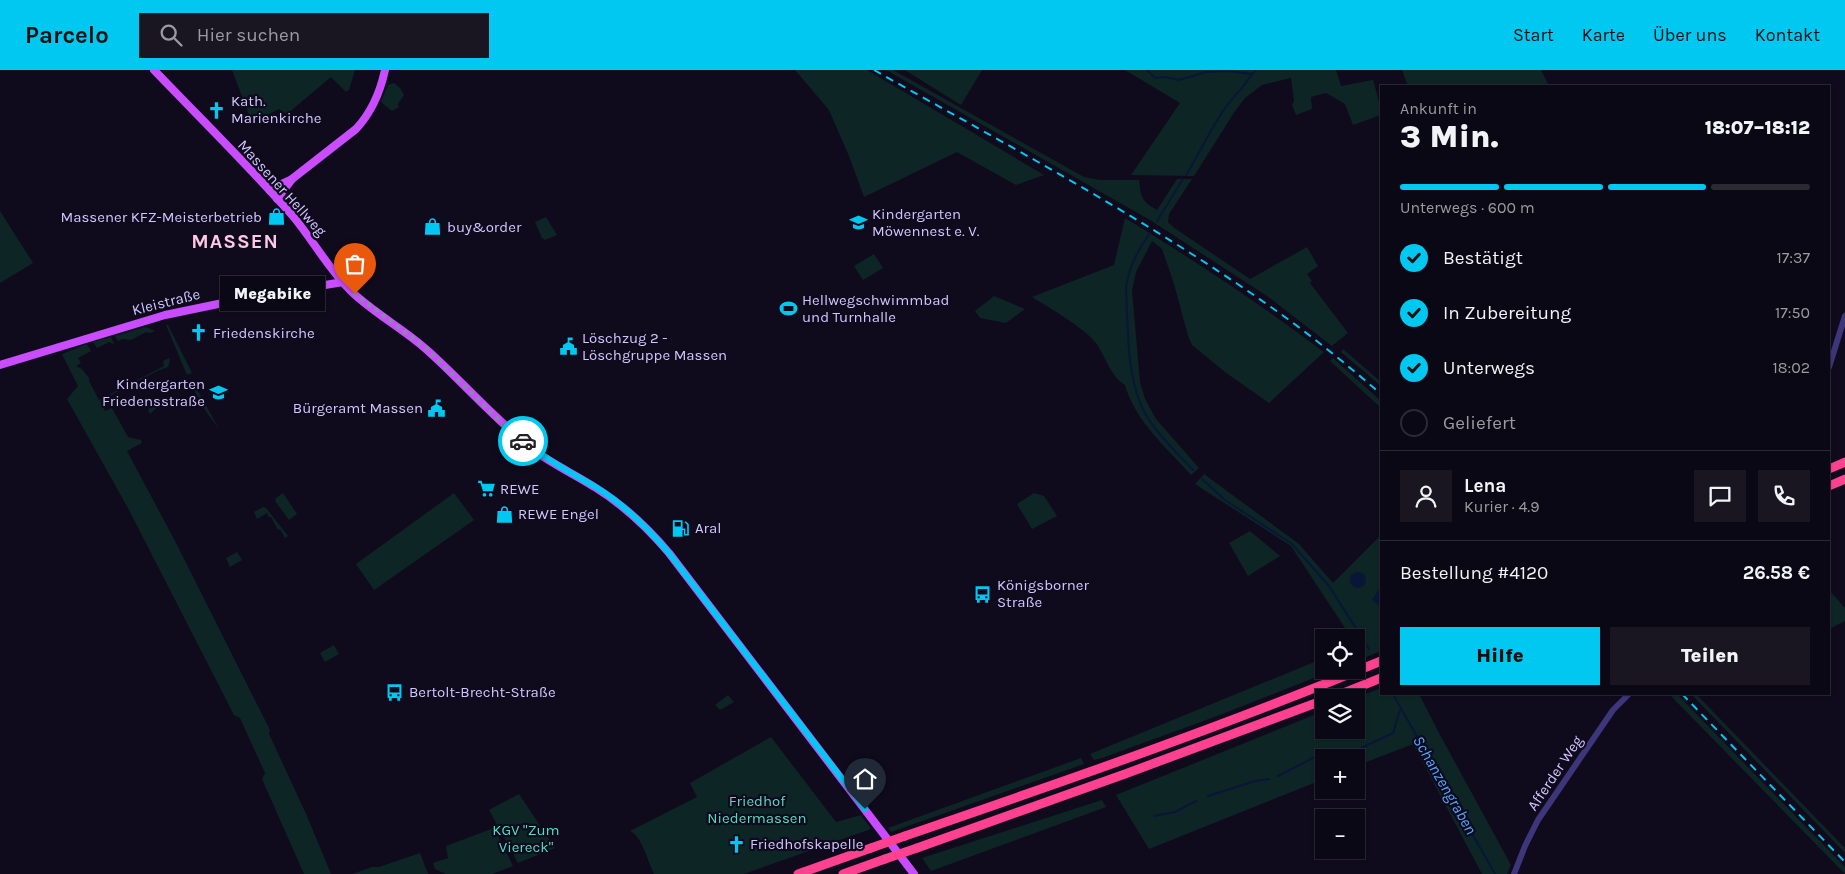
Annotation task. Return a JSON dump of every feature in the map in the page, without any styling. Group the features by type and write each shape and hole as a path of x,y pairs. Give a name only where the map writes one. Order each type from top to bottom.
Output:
{"highway":[{"path":"1830,469 1845,462"},
{"path":"1830,486 1845,478"},
{"path":"798,874 1117,762 1380,661"},
{"path":"1354,689 1380,678"},
{"path":"843,874 1126,774 1315,703"}],"main road":[{"name":"Massener Hellweg","path":"154,70 278,199 305,231 343,282 355,294 426,348 508,429 552,463 595,487 625,508 656,537 914,874"},
{"path":"270,191 292,179 346,139 364,120 376,101 385,70"},
{"path":"278,199 292,179"},
{"name":"Kleistraße","path":"0,366 165,315 247,298 343,282"}],"street":[{"path":"1830,364 1845,316"},
{"name":"Afferder Weg","path":"1514,874 1538,820 1613,710 1628,695"}],"green space":[{"path":"232,70 355,70 349,90 346,92 331,77 287,114 279,109 252,123"},
{"path":"795,70 867,70 1044,175 1016,185 957,152 864,197 829,110"},
{"path":"886,70 893,70 1084,177 1100,180 1139,180 1143,198 1157,210 1177,179 1192,179 1169,214 1168,222 1173,227 1250,279 1307,247 1318,266 1307,274 1312,281 1310,283 1348,333 1332,346 1267,296 1150,220"},
{"path":"905,70 982,70 961,105"},
{"path":"1125,70 1336,70 1341,86 1373,80 1380,104 1380,115 1353,125 1345,104 1326,93 1311,97 1312,109 1296,115 1292,105 1294,101 1291,78 1262,85 1245,98 1194,176 1131,175 1180,103"},
{"path":"1402,70 1541,70 1548,85 1408,85"},
{"path":"394,83 404,95 398,104 399,107 392,111 381,102 388,85"},
{"path":"0,211 33,263 0,283"},
{"path":"546,217 557,235 545,240 542,238 535,222"},
{"path":"1125,218 1226,283 1324,352 1269,403 1225,372 1192,345 1162,249 1152,241 1136,272 1132,290 1140,382 1145,399 1156,419 1199,468 1191,475 1144,422 1136,410 1125,385 1116,377 1096,343 1075,325 1032,297 1114,265"},
{"path":"874,254 883,268 863,280 854,266"},
{"path":"994,296 1025,309 1006,323 980,318 975,311"},
{"path":"166,325 168,325 192,373 187,375"},
{"path":"146,327 155,331 146,332 131,340 122,339 118,341 115,336"},
{"path":"111,337 114,344 109,342 97,348 93,342"},
{"path":"87,344 91,351 78,358 81,363 76,366 82,369 89,378 99,400 164,366 163,361 169,358 170,360 168,367 100,401 105,411 112,408 128,437 141,440 142,443 127,451 175,541 270,730 269,734 307,816 331,874 304,874 262,779 265,773 240,718 234,715 129,510 67,399 78,386 62,354"},
{"path":"1343,349 1380,381 1380,385 1341,352"},
{"path":"1333,358 1380,400 1380,407 1330,361"},
{"path":"192,380 219,429 205,410 189,381"},
{"path":"163,397 166,403 150,414 148,410 152,404"},
{"path":"1204,474 1299,544 1333,583 1380,536 1380,651 1365,657 1365,629 1346,629 1291,546 1195,484"},
{"path":"283,493 297,514 289,520 275,501"},
{"path":"454,493 474,520 374,590 356,564"},
{"path":"1034,493 1044,496 1057,516 1032,529 1017,504"},
{"path":"263,507 266,508 288,536 285,538 267,513 257,519 254,512"},
{"path":"1250,531 1280,556 1248,576 1229,543"},
{"path":"237,552 242,560 230,567 226,558"},
{"path":"1830,591 1845,608 1845,621 1830,628"},
{"path":"334,645 339,654 325,662 320,653"},
{"path":"1315,662 1315,677 1102,758 1094,760 1090,754"},
{"path":"1380,688 1380,695 1420,695 1511,865 1507,874 1482,874 1413,744 1365,763 1365,749 1315,749 1315,783 1149,849 1116,795 1315,715 1315,739 1365,739 1365,694"},
{"path":"728,695 734,702 720,710 715,705"},
{"path":"1670,695 1678,695 1845,867 1845,874"},
{"path":"1692,695 1697,695 1845,848 1845,853"},
{"name":"Friedhof Niedermassen","path":"771,737 836,822 861,815 871,829 744,874 654,874 638,838 630,831 697,797 690,783"},
{"path":"1081,758 1084,764 891,832 888,828"},
{"name":"KGV \"Zum Viereck\"","path":"519,794 555,848 518,863 489,810"},
{"path":"1102,800 1106,807 931,871 922,858"},
{"name":"KGV \"Zum Viereck\"","path":"494,828 513,866 492,874 446,874 435,869 433,863 448,858 446,846"},
{"path":"420,853 428,874 352,874 372,867 379,867"}],"water":[{"path":"1358,572 1364,574 1366,580 1364,586 1358,588 1352,586 1350,580 1352,574"},
{"path":"1380,588 1380,606 1372,600"}],"waterway":[{"path":"1147,70 1155,78 1165,77 1179,80 1206,72 1227,71 1252,74 1256,70"},
{"name":"Schanzengraben","path":"1186,175 1223,111 1252,74"},
{"name":"Schanzengraben","path":"1157,221 1183,179"},
{"name":"Schanzengraben","path":"1150,233 1135,258 1126,287 1131,370 1139,401 1146,415 1162,437 1193,470"},
{"name":"Schanzengraben","path":"1202,479 1225,500 1292,544 1329,586 1369,649"},
{"name":"Schanzengraben","path":"1394,696 1495,874"},
{"path":"1359,749 1393,733 1400,710"},
{"path":"1278,776 1315,757"},
{"path":"1208,796 1255,781 1269,779"},
{"path":"1154,816 1175,812 1196,801"}],"railway":[{"path":"874,70 1074,183 1221,273 1283,315 1380,393"},
{"path":"1683,695 1845,862"}],"way so far":[{"path":"355,294 426,348 508,429 523,441"}],"place":[{"name":"Kath. Marienkirche","path":"217,110"},
{"name":"Massener KFZ-Meisterbetrieb","path":"276,217"},
{"name":"Kindergarten Möwennest e. V.","path":"858,223"},
{"name":"buy&order","path":"433,227"},
{"name":"Megabike","path":"355,294"},
{"name":"Hellwegschwimmbad und Turnhalle","path":"788,309"},
{"name":"Friedenskirche","path":"199,333"},
{"name":"Löschzug 2 - Löschgruppe Massen","path":"568,347"},
{"name":"Kindergarten Friedensstraße","path":"219,393"},
{"name":"Bürgeramt Massen","path":"437,408"},
{"name":"REWE","path":"486,489"},
{"name":"REWE Engel","path":"504,514"},
{"name":"Aral","path":"681,528"},
{"name":"Königsborner Straße","path":"983,594"},
{"name":"Bertolt-Brecht-Straße","path":"395,692"},
{"name":"Friedhofskapelle","path":"736,844"}],"district":[{"name":"MASSEN","path":"235,241"}],"route":[{"path":"523,441 552,463 595,487 617,502 652,533 865,809"}]}
